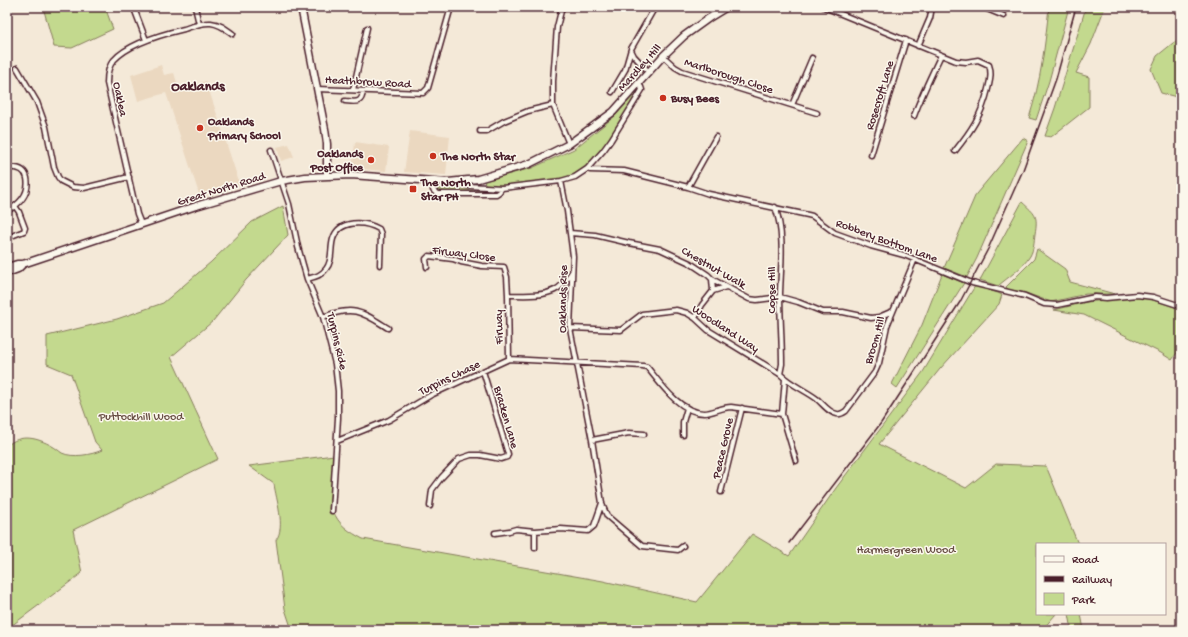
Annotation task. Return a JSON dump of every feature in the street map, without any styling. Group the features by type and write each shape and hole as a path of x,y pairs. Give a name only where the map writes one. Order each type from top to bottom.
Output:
{"main road":[{"path":"301,7 325,129 327,144 327,175"},
{"name":"Mardley Hill","path":"569,144 613,112 663,56 684,36 727,7"},
{"name":"Great North Road","path":"23,264 196,206 282,181 327,175 351,175 432,182 478,179 529,164 569,144"},
{"path":"7,267 23,264"},
{"path":"7,273 18,269 23,264"}],"street":[{"path":"195,7 199,24"},
{"name":"Heathbrow Road","path":"317,89 416,94 425,92 428,88 451,7"},
{"path":"562,7 557,27 553,81 553,105 569,144"},
{"path":"612,92 625,70 631,49 655,7"},
{"path":"824,7 956,61 966,62 978,60 989,65 991,70 991,78 984,105 978,120 955,151"},
{"path":"918,46 930,18 932,7"},
{"path":"982,7 1004,16"},
{"path":"134,11 146,40"},
{"name":"Oaklea","path":"141,224 137,214 107,83 109,67 114,59 120,54 146,40 199,24 214,23 222,26 233,34"},
{"path":"353,90 367,28"},
{"name":"Rosecroft Lane","path":"870,155 906,40"},
{"path":"631,49 634,56 649,72"},
{"path":"914,116 925,88 941,55"},
{"name":"Marlborough Close","path":"663,56 682,71 817,113"},
{"path":"792,106 812,58"},
{"path":"17,68 37,102 46,127 54,167 61,182 73,187 84,188 129,177"},
{"path":"461,181 468,186 502,188 561,181 575,176 587,169 611,140 639,95 642,88 639,84"},
{"path":"345,101 355,102 360,100 362,98 363,91"},
{"path":"480,131 487,131 504,121 528,111 553,105"},
{"path":"688,187 716,137"},
{"name":"Turpins Ride","path":"271,150 289,204 298,247 307,279 323,317 335,364 338,391 337,440 332,511"},
{"path":"7,168 22,169 26,174 28,187 24,196 15,206 7,210"},
{"name":"Robbery Bottom Lane","path":"587,169 624,171 688,187 713,196 775,207 812,216 835,233 871,246 904,255 972,283 1025,296 1044,304 1057,305 1094,297 1106,298 1137,295 1181,306"},
{"path":"478,179 481,187"},
{"name":"Oaklands Rise","path":"495,533 516,529 535,531 561,529 588,531 594,526 602,503 592,440 570,328 573,256 561,181"},
{"path":"432,182 433,190 437,194 496,194 502,188"},
{"path":"14,235 24,231 25,228 15,206"},
{"name":"Copse Hill","path":"775,207 780,221 782,246 780,297 782,364 780,374"},
{"path":"307,279 321,274 326,269 331,258 333,238 338,231 345,226 353,224 365,224 379,229 382,234 380,265"},
{"name":"Chestnut Walk","path":"570,233 596,235 660,249 690,263 712,279 749,299 757,300 780,297 798,302 823,312 843,312 876,318 893,312"},
{"name":"Firway Close","path":"427,267 426,259 429,256 453,259 482,266 504,267 507,277 508,295"},
{"name":"Broom Hill","path":"837,414 846,411 875,372 879,363 884,338 893,312 915,260"},
{"name":"Firway","path":"509,359 508,295 537,294 555,290 564,283 572,272"},
{"path":"712,279 713,291"},
{"path":"695,318 702,304 713,291 726,287"},
{"name":"Woodland Way","path":"570,328 621,330 642,314 676,310 687,313 708,330 780,374 785,379 816,398 828,409 837,414"},
{"path":"323,317 339,312 357,311 388,328"},
{"name":"Turpins Chase","path":"337,440 389,420 430,395 509,359 647,367 667,391 687,408"},
{"name":"Bracken Lane","path":"430,506 432,490 459,459 470,455 480,455 501,459 506,457 508,454 483,371"},
{"path":"785,379 782,414 796,461"},
{"path":"683,435 683,422 687,408 703,413 725,407 782,414"},
{"name":"Peace Grove","path":"722,492 742,408"},
{"path":"592,440 629,433 644,434"},
{"path":"602,503 607,516 642,546 678,550 683,546"},
{"path":"535,531 535,548"}],"shaded area":[{"name":"Oaklands Primary School","path":"161,65 164,75 174,73 179,89 206,81 240,185 200,197 166,93 138,101 131,75"},
{"path":"410,131 450,136 446,175 404,172"},
{"path":"355,142 389,147 386,171 349,168 353,162"},
{"path":"289,144 294,157 281,161 277,147"}],"green space":[{"path":"43,7 105,7 113,29 72,48 54,47"},
{"path":"1049,7 1069,7 1049,81 1036,120 1029,118 1040,77"},
{"path":"1086,7 1105,7 1091,44 1076,73 1089,77 1089,107 1051,137 1045,136 1055,108"},
{"path":"1181,39 1181,98 1161,93 1151,69 1157,56 1173,43"},
{"path":"637,92 610,139 601,151 582,170 572,175 552,180 498,187 486,186 484,181 532,168 574,149 615,116"},
{"path":"1023,138 1028,141 977,258 967,277 944,268 976,194"},
{"path":"456,188 474,191 492,191 438,192 436,190"},
{"path":"1022,202 1033,213 1036,219 1034,245 1030,256 1019,268 998,286 980,280"},
{"name":"Puttockhill Wood","path":"283,206 288,235 246,280 213,321 171,357 218,459 73,530 82,573 7,629 7,446 18,439 29,438 47,443 66,455 76,456 102,450 95,442 71,374 47,364 47,336 117,319 163,303 211,262 252,222"},
{"path":"1037,249 1065,269 1070,282 1115,294 1086,294 1051,302 1023,292 1009,290 1006,287 1034,259"},
{"path":"942,274 964,283 897,388 892,384 922,325"},
{"name":"Harmergreen Wood","path":"975,286 1002,295 999,304 940,369 879,444 966,488 996,464 1046,466 1078,543 1036,543 1036,615 1055,615 1042,630 292,630 285,609 276,540 279,534 280,521 274,484 249,466 334,455 329,509 333,510 338,520 345,528 363,539 603,581 697,602 752,534 789,556 836,488 923,372"},
{"path":"1138,297 1150,299 1181,309 1181,347 1172,360 1161,353 1084,315 1054,310 1086,302"},
{"path":"1069,615 1081,615 1084,630 1072,630"}],"railway":[{"path":"789,543 881,423 960,302 988,249 1023,170 1056,79 1076,7"}],"place":[{"name":"Busy Bees","path":"663,98"},
{"name":"Oaklands Primary School","path":"200,128"},
{"name":"The North Star","path":"433,156"},
{"name":"Oaklands Post Office","path":"371,160"},
{"name":"The North Star PH","path":"413,189"}],"district":[{"name":"Oaklands","path":"198,85"}]}
